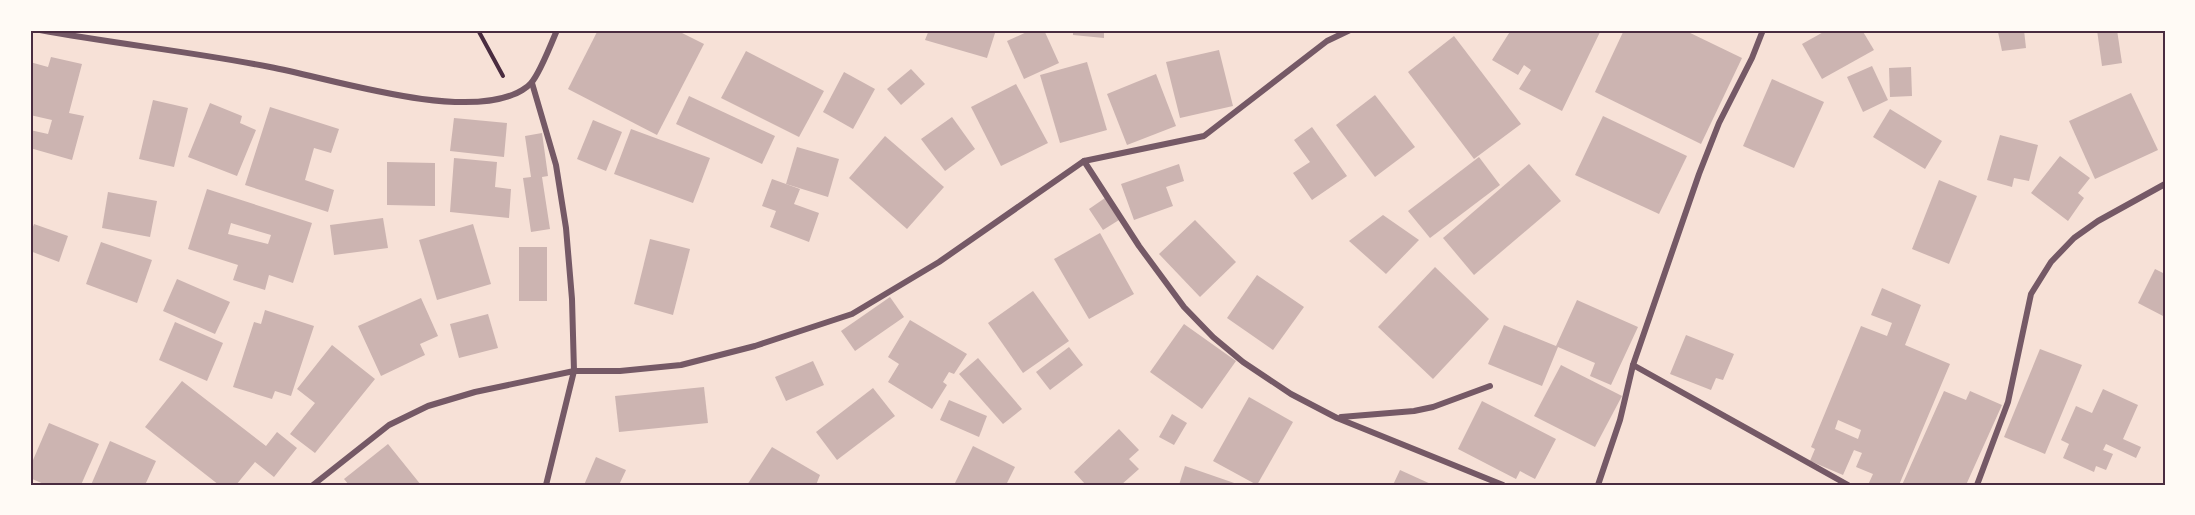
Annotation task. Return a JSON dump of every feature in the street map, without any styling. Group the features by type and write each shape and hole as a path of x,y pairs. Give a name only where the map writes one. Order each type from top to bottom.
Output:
{"street":[{"path":"40,30 270,67 360,88 434,100 464,102 496,100 515,94 532,83 557,30"},
{"path":"313,485 389,425 428,406 475,392 574,371 620,371 681,365 755,346 852,314 939,262 1084,161 1204,136 1327,41 1350,30"},
{"path":"1598,485 1620,420 1633,365 1699,174 1719,123 1752,58 1763,30"},
{"path":"532,83 555,165 566,228 572,299 574,371 546,485"},
{"path":"1084,161 1139,246 1185,307 1213,338 1244,362 1291,394 1337,418 1503,485"},
{"path":"1977,485 2008,402 2031,294 2051,262 2074,238 2098,221 2165,184"},
{"path":"1633,365 1848,485"},
{"path":"1337,418 1414,411 1490,386"}],"path":[{"path":"478,30 515,94"}],"building":[{"path":"598,30 676,30 704,44 657,135 568,89"},
{"path":"929,30 996,30 987,58 925,40"},
{"path":"1031,30 1044,30 1059,63 1024,79 1007,41"},
{"path":"1073,30 1104,30 1104,38 1073,35"},
{"path":"1511,30 1601,30 1562,111 1519,89 1531,70 1524,65 1518,75 1492,60"},
{"path":"1624,30 1684,30 1742,58 1701,144 1595,92"},
{"path":"1827,30 1862,30 1874,50 1822,79 1802,44"},
{"path":"2024,30 2026,48 2002,51 1998,32"},
{"path":"2097,30 2117,30 2122,63 2102,66"},
{"path":"1454,36 1521,124 1474,159 1408,72"},
{"path":"1219,50 1233,106 1180,118 1166,62"},
{"path":"746,51 824,91 799,137 721,98"},
{"path":"51,57 82,64 69,113 84,116 72,160 30,148 30,130 48,134 52,120 30,115 30,62 48,67"},
{"path":"1087,62 1107,130 1060,143 1040,75"},
{"path":"1872,66 1888,100 1863,112 1847,77"},
{"path":"1911,67 1912,96 1890,97 1889,68"},
{"path":"911,69 925,84 901,105 887,89"},
{"path":"844,72 875,89 853,129 823,112"},
{"path":"1156,74 1176,126 1127,145 1107,94"},
{"path":"1772,79 1824,102 1794,168 1743,146"},
{"path":"1016,84 1048,143 1001,166 971,107"},
{"path":"2131,93 2158,150 2095,179 2069,121"},
{"path":"1375,95 1415,147 1375,177 1336,125"},
{"path":"689,96 775,136 762,164 676,124"},
{"path":"153,100 188,108 174,167 139,159"},
{"path":"210,103 242,116 240,123 256,130 237,176 188,157"},
{"path":"270,107 339,129 331,153 314,148 305,180 334,190 328,212 245,185"},
{"path":"1890,109 1942,141 1925,169 1873,137"},
{"path":"1603,116 1687,156 1659,214 1575,175"},
{"path":"952,117 975,149 945,171 921,139"},
{"path":"454,118 507,123 504,157 450,151"},
{"path":"593,120 622,132 606,171 577,159"},
{"path":"1312,127 1347,176 1312,200 1293,173 1310,162 1294,140"},
{"path":"631,129 710,158 693,203 614,174"},
{"path":"542,133 548,176 542,177 550,229 531,232 523,178 531,177 525,136"},
{"path":"2000,135 2038,145 2029,181 2014,178 2012,187 1987,180"},
{"path":"885,136 944,187 907,229 849,178"},
{"path":"797,147 839,159 828,197 786,184"},
{"path":"2060,156 2090,178 2078,193 2084,198 2068,221 2031,193"},
{"path":"1479,157 1500,185 1430,238 1408,211"},
{"path":"454,158 497,162 495,187 511,189 509,218 450,212"},
{"path":"387,162 435,163 435,206 387,205"},
{"path":"1179,164 1184,181 1166,187 1173,206 1134,220 1121,184"},
{"path":"1529,164 1561,201 1474,275 1443,238"},
{"path":"772,179 800,189 794,204 819,213 809,242 770,227 776,211 762,206"},
{"path":"1939,180 1977,196 1949,264 1912,249"},
{"path":"207,189 312,223 293,283 269,275 265,290 233,280 238,265 188,249","holes":["231,223 271,235 268,244 228,234"]},
{"path":"108,192 157,201 150,237 102,228"},
{"path":"1105,198 1119,220 1103,230 1089,209"},
{"path":"1383,215 1419,240 1386,274 1349,241"},
{"path":"383,218 388,248 334,255 330,225"},
{"path":"1195,220 1236,262 1200,297 1159,254"},
{"path":"34,224 68,236 59,262 30,251 30,235"},
{"path":"473,224 491,284 437,300 419,240"},
{"path":"1100,233 1134,294 1089,319 1054,259"},
{"path":"650,239 690,249 673,315 634,304"},
{"path":"101,242 152,260 137,303 86,284"},
{"path":"519,247 547,247 547,301 519,301"},
{"path":"1435,267 1489,319 1433,379 1378,327"},
{"path":"2155,269 2165,274 2165,317 2138,303"},
{"path":"1257,275 1304,307 1273,350 1227,318"},
{"path":"177,279 230,302 215,334 163,311"},
{"path":"1882,288 1921,305 1905,345 1950,364 1899,485 1868,485 1873,474 1856,467 1862,453 1854,450 1843,475 1810,461 1815,449 1811,447 1861,326 1887,336 1892,323 1871,315","holes":["1838,420 1861,430 1858,439 1835,429"]},
{"path":"1033,291 1069,341 1023,373 988,323"},
{"path":"890,297 904,317 855,351 841,331"},
{"path":"421,298 438,336 420,344 425,355 381,376 358,326"},
{"path":"1577,300 1638,327 1611,385 1590,376 1595,363 1558,347 1542,386 1488,364 1504,325 1556,346"},
{"path":"265,310 314,326 291,396 275,391 272,399 233,387 254,322 261,324"},
{"path":"488,314 498,348 459,358 450,324"},
{"path":"910,320 967,354 954,374 949,372 943,382 947,385 932,409 888,382 899,364 888,357"},
{"path":"175,322 223,343 207,381 159,360"},
{"path":"1184,324 1236,361 1202,409 1150,372"},
{"path":"1686,335 1734,354 1723,380 1716,378 1711,390 1670,374"},
{"path":"332,345 375,379 315,453 290,434 315,403 297,389"},
{"path":"1069,347 1083,365 1050,390 1036,372"},
{"path":"2040,349 2082,365 2045,454 2004,437"},
{"path":"978,358 1022,409 1003,424 959,374"},
{"path":"813,361 824,385 786,401 775,377"},
{"path":"1561,365 1622,396 1595,447 1534,416"},
{"path":"182,381 266,446 277,432 297,448 274,477 255,462 236,485 219,485 145,427"},
{"path":"704,387 708,423 619,432 615,396"},
{"path":"873,388 895,416 837,460 816,432"},
{"path":"2103,389 2138,405 2123,439 2141,447 2136,458 2106,444 2103,450 2113,454 2106,470 2096,466 2094,472 2063,458 2069,444 2061,440 2076,406 2092,413"},
{"path":"1944,391 1966,400 1970,391 2002,405 1966,485 1902,485"},
{"path":"1249,397 1293,422 1257,485 1213,461"},
{"path":"949,400 987,416 979,437 940,420"},
{"path":"1482,401 1556,439 1535,479 1520,471 1516,479 1458,449"},
{"path":"1172,414 1187,423 1174,445 1159,437"},
{"path":"49,423 99,444 81,485 46,485 30,478 30,467"},
{"path":"1119,429 1139,450 1129,459 1139,469 1121,485 1086,485 1074,472"},
{"path":"110,441 156,461 145,485 91,485"},
{"path":"388,444 421,485 349,485 344,479"},
{"path":"973,446 1015,467 1006,485 954,485"},
{"path":"772,447 820,475 816,485 747,485"},
{"path":"596,457 626,470 619,485 584,485"},
{"path":"1185,466 1240,485 1179,485"},
{"path":"1400,470 1433,485 1393,485"}]}
